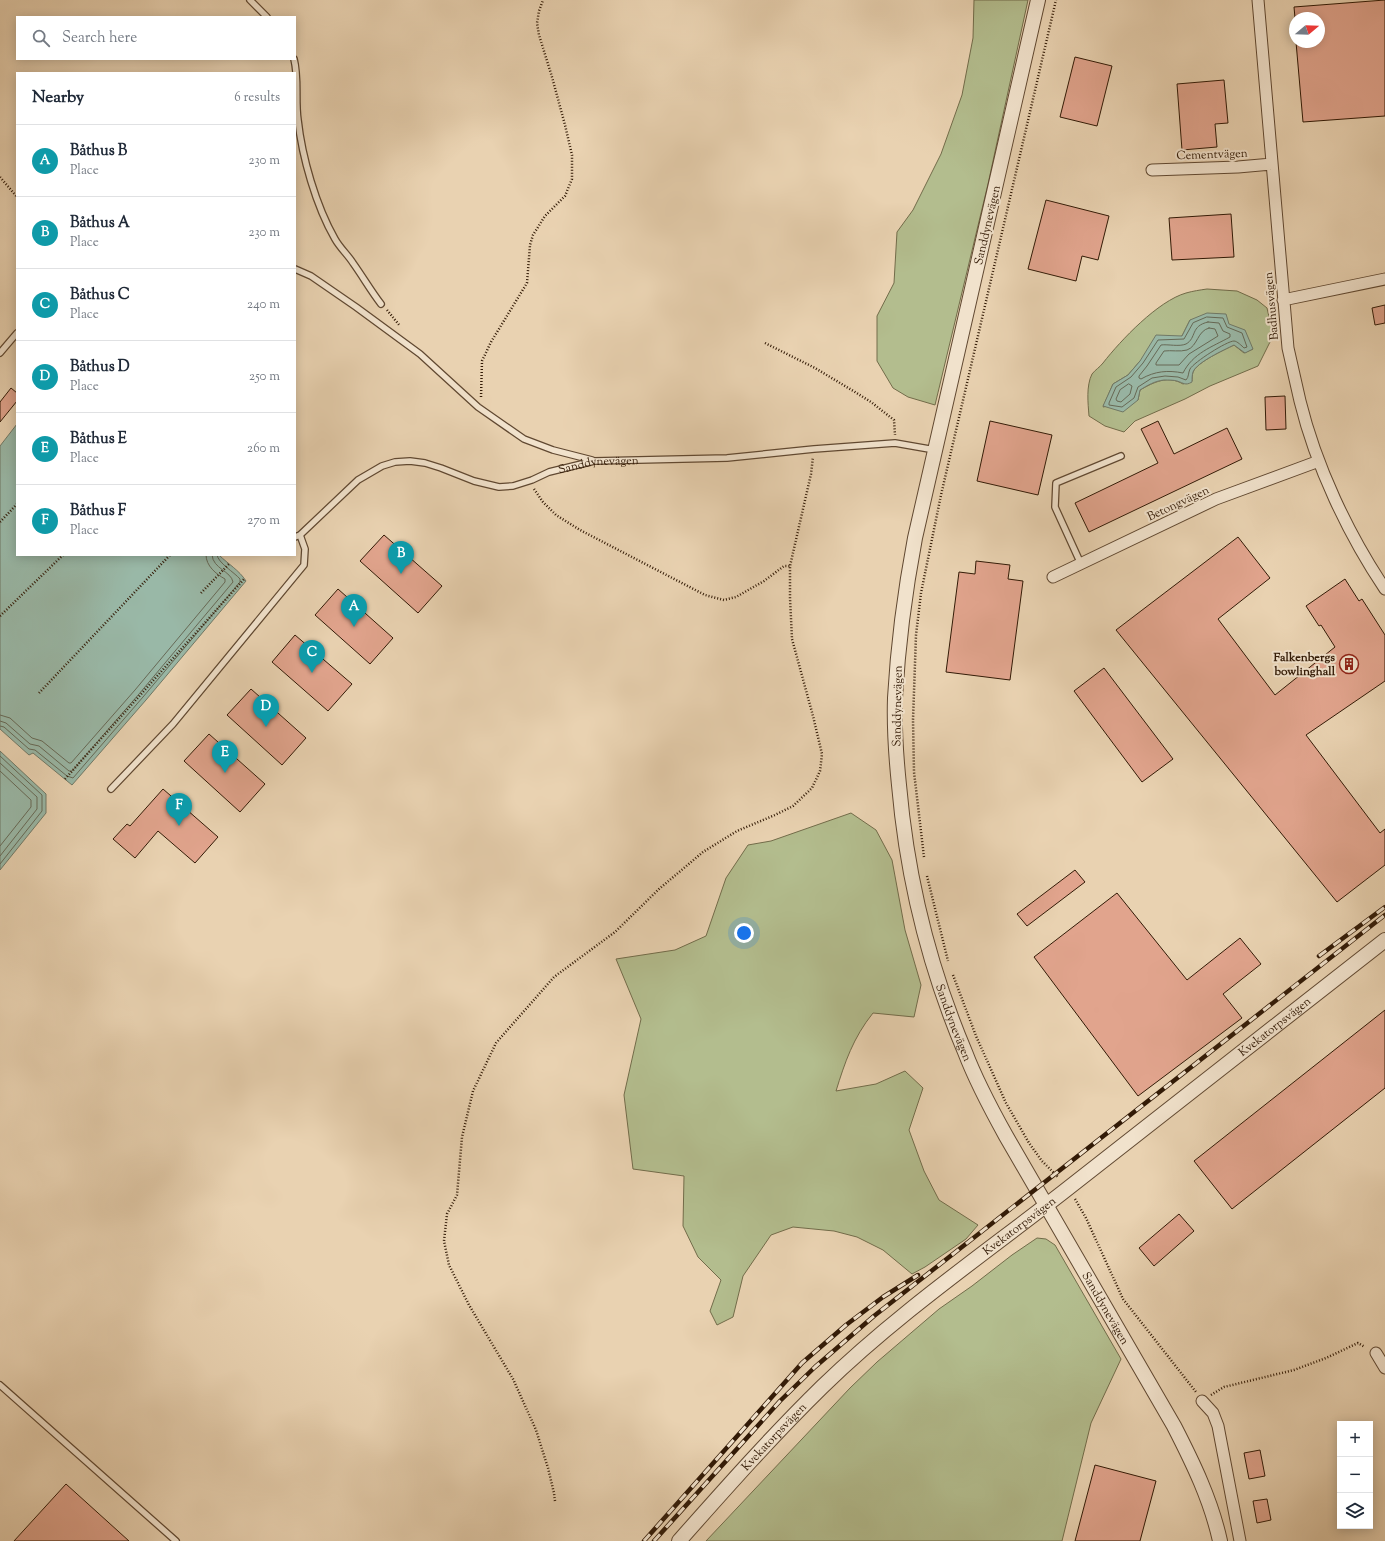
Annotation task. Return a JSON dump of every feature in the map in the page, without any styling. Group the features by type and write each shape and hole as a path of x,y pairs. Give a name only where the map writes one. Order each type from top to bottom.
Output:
{"street":[{"name":"Sanddynevägen","path":"1038,0 915,538 906,585 898,651 895,700 896,759 902,822 920,918 942,993 982,1092 1046,1206 1174,1426 1198,1475 1211,1507 1220,1541"},
{"name":"Badhusvägen","path":"1258,0 1288,348 1300,402 1319,461 1340,510 1384,584"},
{"name":"Cementvägen","path":"1152,170 1238,167 1272,164"},
{"path":"1283,300 1385,279"},
{"name":"Betongvägen","path":"1053,577 1216,499 1319,461"},
{"name":"Kvekatorpsvägen","path":"679,1541 749,1462 822,1387 851,1360 956,1273 1046,1206 1385,940"},
{"path":"1376,1353 1385,1368"},
{"path":"1202,1401 1213,1413 1218,1426 1240,1541"}],"lane":[{"path":"250,0 266,16"},
{"path":"294,60 296,69 298,119 302,145 321,211 335,240 354,263 369,288 381,304"},
{"path":"296,269 311,276 323,284 420,354 478,406 524,439 553,450 594,461"},
{"path":"0,353 16,334"},
{"name":"Sanddynevägen","path":"298,536 358,480 382,466 395,462 410,461 425,464 441,468 474,481 499,487 513,486 532,480 549,472 594,461 727,458 814,448 895,443 935,450"},
{"path":"1081,564 1055,507 1056,483 1121,456"},
{"path":"111,789 173,724 304,565 305,550 298,536"},
{"path":"0,1385 176,1541"}],"path":[{"path":"478,406 481,402 482,361 527,283 530,245 533,235 545,216 565,196 572,179 572,155 552,77 539,35 539,11 543,0"},
{"path":"925,864 914,772 913,720 916,635 921,593 941,495 1056,0"},
{"path":"0,177 16,196"},
{"path":"381,304 400,326 394,335"},
{"path":"765,343 815,368 871,402 894,420 895,443"},
{"path":"555,1501 548,1468 536,1430 513,1379 469,1305 459,1285 449,1264 444,1241 447,1214 457,1195 462,1137 473,1091 496,1043 554,977 614,932 659,889 703,852 738,831 793,806 812,788 820,771 822,754 792,638 790,566 811,474 814,448"},
{"path":"532,480 534,490 556,515 586,534 705,595 724,600 736,598 764,581 784,566 790,566"},
{"path":"0,522 16,505"},
{"path":"0,616 62,556"},
{"path":"39,692 169,556"},
{"path":"201,594 229,564"},
{"path":"65,779 244,578"},
{"path":"926,871 950,968"},
{"path":"953,974 976,1036 1006,1102 1029,1143 1042,1161 1055,1174 1079,1204 1123,1299 1202,1401 1224,1387 1294,1370 1326,1358 1358,1343 1376,1353"}],"green space":[{"path":"974,0 1028,0 988,184 935,405 908,397 893,388 877,361 877,316 894,283 897,232 913,210 941,154 962,95 973,38"},
{"path":"1207,289 1237,291 1257,300 1267,308 1272,330 1270,342 1258,366 1210,386 1185,399 1135,421 1124,432 1105,426 1089,416 1088,389 1092,374 1120,343 1141,322 1175,297 1194,291","holes":["1190,320 1253,349 1244,353 1234,345 1200,364 1193,372 1192,381 1183,384 1172,380 1161,381 1140,390 1138,400 1103,407 1113,384 1128,375 1140,361 1182,336"]},
{"path":"851,813 876,830 892,860 905,930 921,985 914,1017 873,1013 850,1050 836,1091 876,1084 905,1071 923,1088 909,1130 924,1171 939,1200 978,1225 966,1239 912,1274 883,1250 857,1237 834,1231 793,1227 771,1235 743,1276 733,1317 717,1325 710,1311 721,1280 698,1257 683,1226 684,1176 633,1169 624,1095 641,1019 616,959 675,950 706,936 726,878 748,845 771,841"},
{"path":"1037,1238 1046,1239 1055,1245 1121,1359 1091,1423 1062,1541 706,1541 850,1388 877,1362 939,1309"}],"water":[{"path":"1207,313 1226,314 1229,324 1245,330 1253,349 1245,353 1234,345 1205,360 1196,368 1193,373 1192,382 1190,383 1186,384 1164,380 1158,381 1140,390 1138,400 1123,412 1103,406 1113,384 1128,375 1140,361 1156,335 1182,336 1190,320"},
{"path":"16,425 16,556 220,556 237,570 246,581 72,785 33,753 29,755 0,729 0,446"},
{"path":"0,751 46,794 46,813 0,870"}],"building":[{"path":"1385,0 1385,116 1303,122 1297,48 1325,48 1325,12 1294,12 1294,7"},
{"path":"1075,57 1112,66 1097,126 1060,117"},
{"path":"1224,80 1228,123 1215,124 1217,147 1182,150 1177,84"},
{"path":"1046,200 1109,216 1098,260 1082,256 1076,281 1028,269"},
{"path":"1231,214 1234,257 1172,260 1169,218"},
{"path":"1385,305 1385,323 1375,325 1372,308"},
{"path":"11,388 16,392 16,402 0,422 0,402"},
{"path":"1285,396 1286,429 1266,430 1265,397"},
{"path":"990,421 1052,435 1038,495 977,481"},
{"path":"1158,421 1174,454 1227,428 1242,459 1089,532 1075,503 1158,463 1141,429"},
{"path":"384,535 442,586 418,613 360,561"},
{"path":"1238,537 1270,578 1218,619 1275,695 1335,647 1321,625 1319,626 1306,606 1345,579 1359,601 1362,599 1385,635 1385,681 1306,735 1380,833 1385,829 1385,865 1337,902 1116,630"},
{"path":"976,561 1010,565 1008,579 1023,581 1010,680 946,672 959,572 975,574"},
{"path":"338,589 393,638 370,664 315,615"},
{"path":"295,635 352,684 328,711 272,662"},
{"path":"1104,668 1173,759 1142,782 1074,691"},
{"path":"251,689 306,738 282,765 227,715"},
{"path":"209,734 265,784 240,812 184,761"},
{"path":"163,789 218,837 195,863 158,831 135,858 113,839 127,824 130,826"},
{"path":"1075,870 1085,882 1027,926 1017,914"},
{"path":"1117,893 1187,980 1240,938 1261,964 1223,994 1242,1018 1138,1096 1034,957"},
{"path":"1385,1010 1385,1088 1232,1209 1194,1161"},
{"path":"1179,1214 1194,1231 1154,1266 1139,1248"},
{"path":"1260,1450 1265,1476 1249,1479 1244,1453"},
{"path":"1095,1465 1156,1481 1140,1541 1075,1541"},
{"path":"66,1484 129,1541 14,1541"},
{"path":"1267,1499 1271,1520 1257,1523 1253,1501"}],"railway":[{"path":"1319,956 1385,907"},
{"path":"654,1541 780,1401 815,1367 874,1316 1385,915"},
{"path":"644,1541 802,1363 846,1325 883,1297 918,1275"}],"place":[{"name":"Båthus A","path":"401,574"},
{"name":"Båthus B","path":"354,627"},
{"name":"Falkenbergs bowlinghall","path":"1349,664"},
{"name":"Båthus C","path":"312,673"},
{"name":"Båthus D","path":"266,727"},
{"name":"Båthus E","path":"225,773"},
{"name":"Båthus F","path":"179,826"}]}
